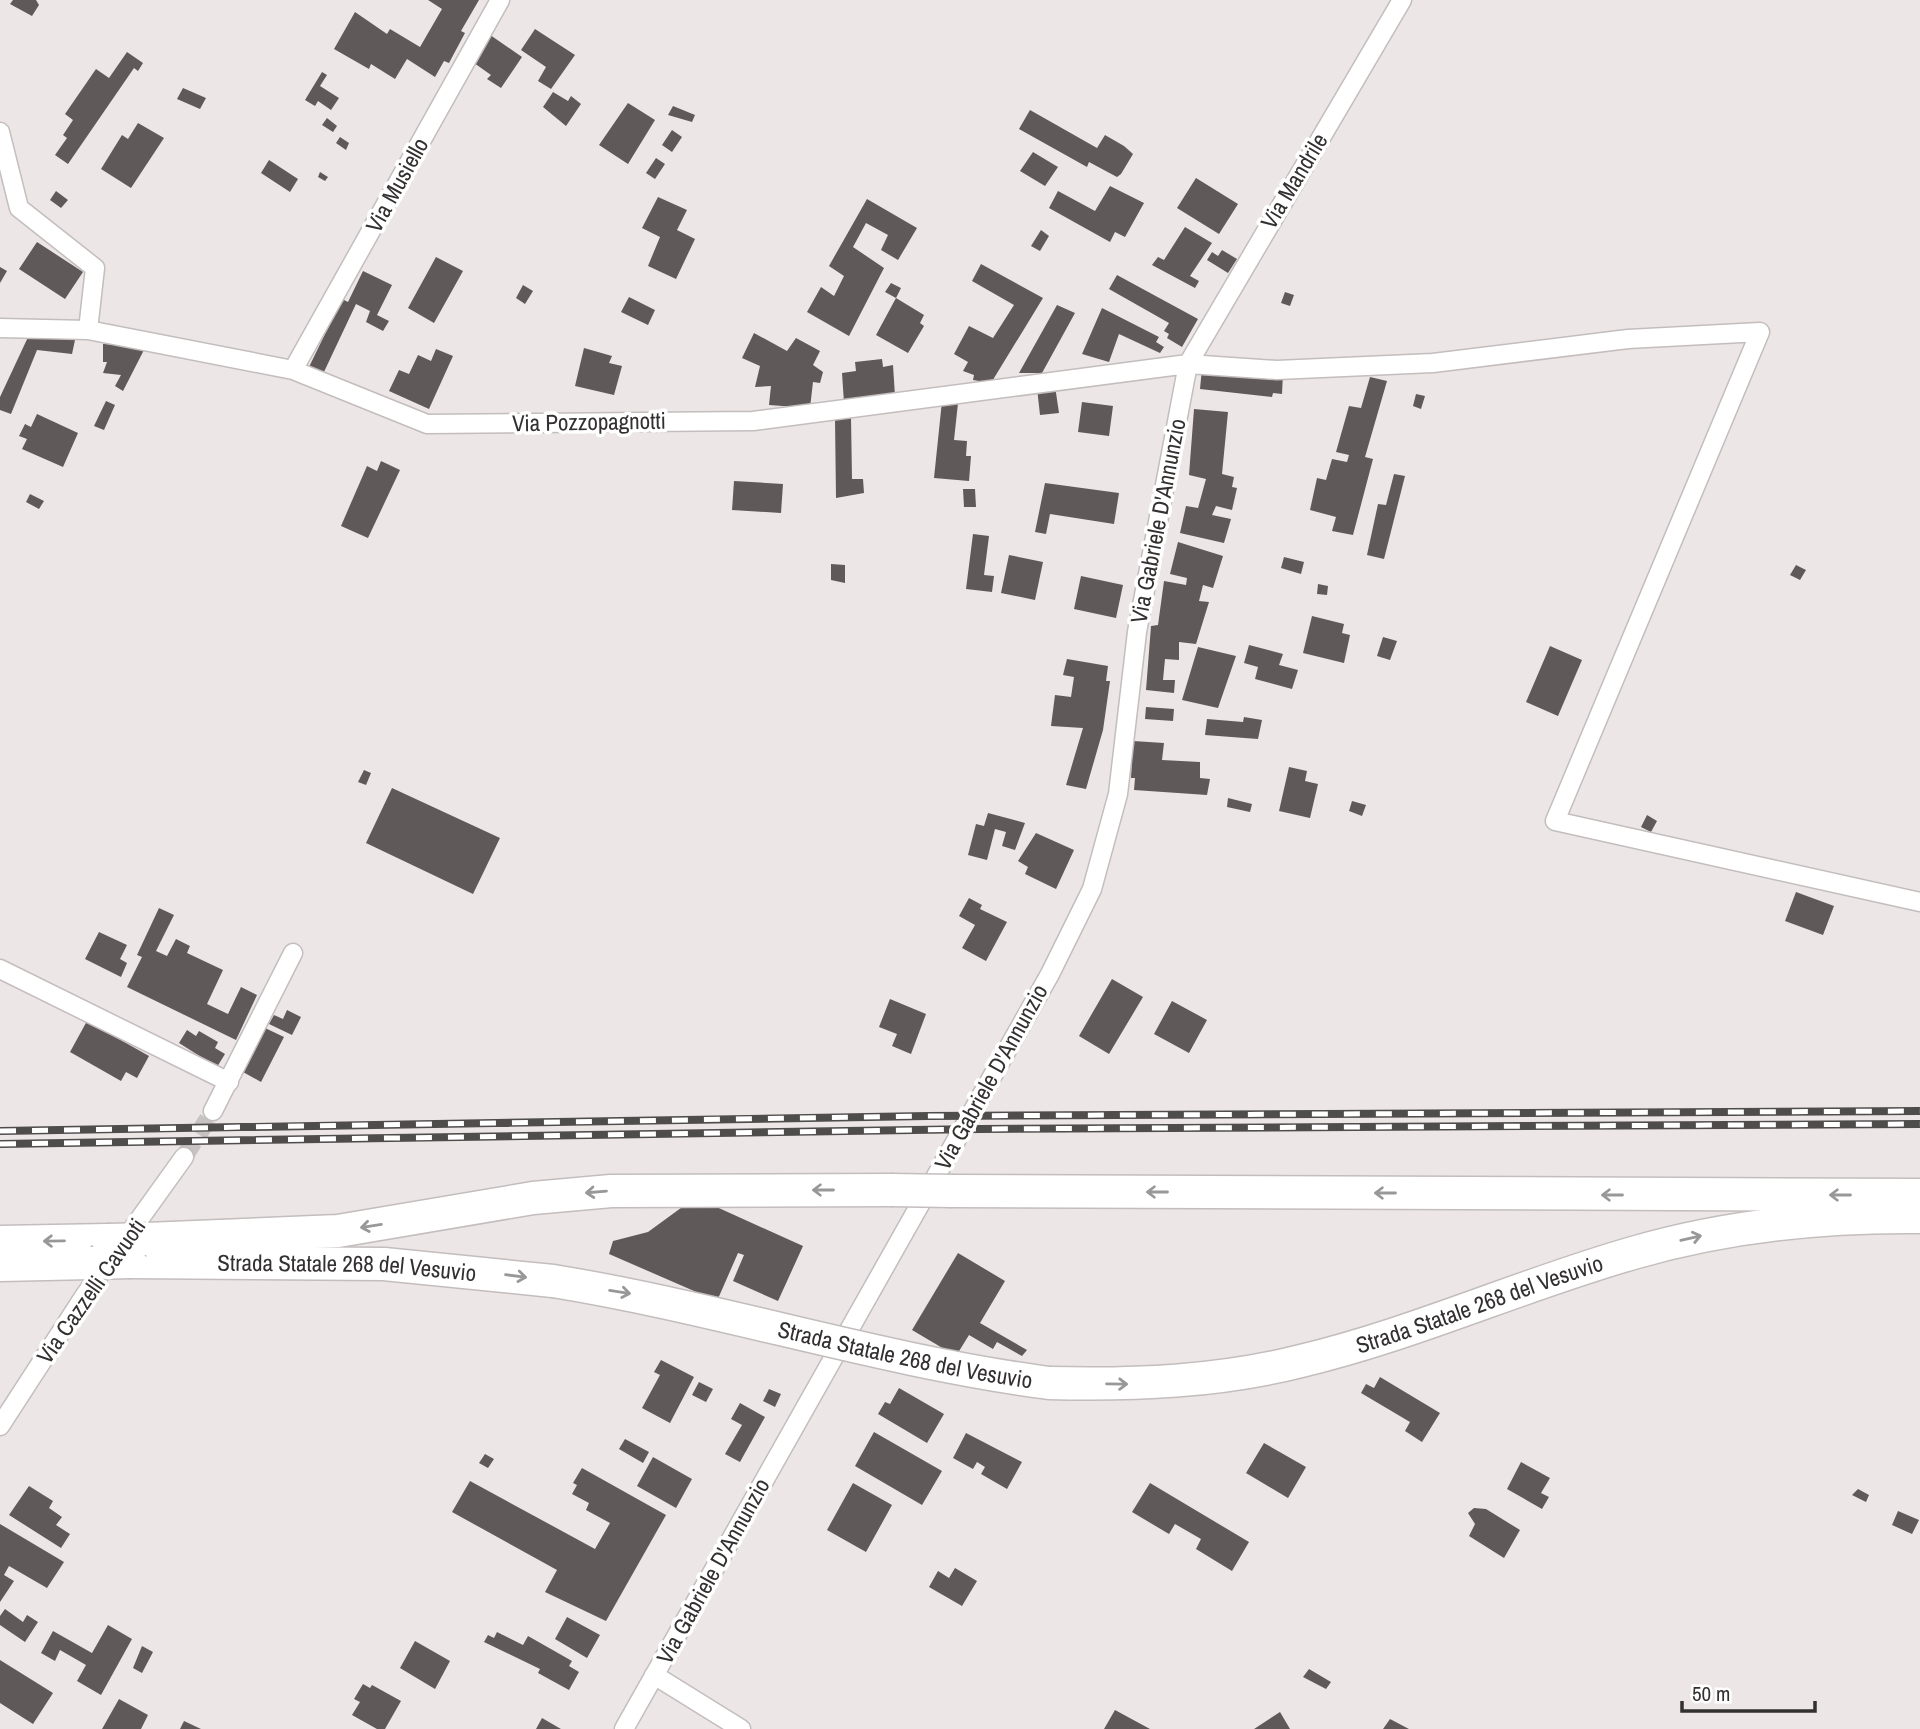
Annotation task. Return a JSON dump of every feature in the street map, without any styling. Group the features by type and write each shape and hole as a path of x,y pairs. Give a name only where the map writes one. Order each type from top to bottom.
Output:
{"highway":[{"name":"Strada Statale 268 del Vesuvio","path":"0,1265 338,1231 533,1198 611,1191 1920,1195"},
{"name":"Strada Statale 268 del Vesuvio","path":"0,1242 119,1251 384,1264 553,1281 636,1294 883,1355 966,1372 1049,1383 1125,1385 1245,1373 1368,1342 1578,1270 1692,1238 1805,1221 1920,1217"}],"street":[{"name":"Via Musiello","path":"293,370 500,0"},
{"name":"Via Mandrile","path":"1188,364 1402,0"},
{"path":"0,132 19,208 95,268 88,330"},
{"name":"Via Pozzopagnotti","path":"0,328 88,330 293,370 427,424 753,421 1188,364 1277,370 1433,363 1628,339 1760,332 1555,821 1920,902"},
{"name":"Via Gabriele D'Annunzio","path":"624,1729 1050,974 1092,889 1118,794 1137,632 1188,364"},
{"path":"213,1111 293,953"},
{"path":"0,970 229,1083"},
{"name":"Via Cazzelli Cavuoti","path":"0,1426 85,1296 184,1157"},
{"path":"654,1675 741,1729"}],"building":[{"path":"13,0 36,0 39,5 32,16 10,4"},
{"path":"428,0 479,0 461,31 465,33 449,63 444,61 435,77 407,59 395,79 371,64 369,69 334,49 355,12 387,34 390,29 420,47 442,9"},
{"path":"535,29 575,55 551,89 538,81 546,67 521,50"},
{"path":"483,30 522,57 501,88 487,79 491,75 467,58"},
{"path":"127,52 143,63 138,71 134,68 68,164 55,155 67,138 63,135 73,120 65,114 96,69 109,78"},
{"path":"322,72 327,75 320,86 339,98 331,110 318,101 315,106 305,100"},
{"path":"183,88 206,98 200,109 177,99"},
{"path":"553,92 568,101 571,96 581,104 566,126 543,107"},
{"path":"628,103 655,120 628,164 599,145"},
{"path":"673,106 695,115 692,122 668,115"},
{"path":"1030,110 1097,148 1105,135 1133,154 1117,177 1089,162 1087,167 1019,129"},
{"path":"327,118 337,126 333,132 322,125"},
{"path":"138,123 164,138 131,188 101,169 122,135 128,139"},
{"path":"672,130 682,137 672,152 662,145"},
{"path":"340,137 349,143 346,150 336,143"},
{"path":"1033,152 1058,167 1045,186 1020,171"},
{"path":"656,158 665,164 655,179 646,173"},
{"path":"269,160 298,179 290,192 261,173"},
{"path":"320,172 328,177 325,181 318,177"},
{"path":"1196,178 1238,204 1219,234 1177,208"},
{"path":"1110,186 1144,203 1125,237 1115,232 1110,242 1049,208 1058,191 1095,211"},
{"path":"56,191 68,200 61,208 50,200"},
{"path":"658,197 687,210 677,230 695,239 676,279 648,266 660,237 642,228"},
{"path":"867,199 917,228 898,260 881,250 888,235 866,223 853,247 884,268 849,336 807,312 821,287 834,296 844,276 829,266"},
{"path":"1185,227 1212,243 1190,276 1199,281 1195,288 1152,265 1158,257 1164,260"},
{"path":"1041,230 1049,236 1040,251 1031,246"},
{"path":"37,242 83,272 65,299 19,269"},
{"path":"1222,250 1237,259 1228,273 1207,260 1212,252 1218,256"},
{"path":"436,257 463,271 434,323 408,308"},
{"path":"981,264 1043,298 991,383 973,380 974,375 963,371 968,362 954,354 969,326 993,338 1014,305 972,281"},
{"path":"0,267 7,271 0,283"},
{"path":"363,271 392,285 377,315 389,321 383,331 366,322 370,311 356,304 323,374 309,367 342,299 348,302"},
{"path":"1117,275 1198,319 1182,347 1167,338 1169,334 1164,331 1169,323 1109,289"},
{"path":"891,283 901,288 896,298 885,292"},
{"path":"523,285 533,291 525,304 516,298"},
{"path":"1285,292 1294,295 1290,306 1281,303"},
{"path":"629,297 655,310 648,325 621,312"},
{"path":"896,298 924,315 920,323 924,326 908,353 876,335"},
{"path":"1057,305 1075,313 1042,373 1019,373"},
{"path":"1102,308 1159,337 1156,342 1164,347 1160,353 1119,334 1109,362 1082,354"},
{"path":"754,333 787,351 796,338 820,351 813,365 823,372 820,383 813,382 810,408 769,405 771,386 755,387 760,366 742,358"},
{"path":"29,335 75,340 72,354 37,350 11,414 0,410 0,397"},
{"path":"103,344 146,346 123,391 115,386 121,375 103,373 107,362 103,362"},
{"path":"584,348 612,356 609,363 622,366 614,395 575,386"},
{"path":"436,349 453,356 429,409 389,391 399,370 409,374 418,355 431,361"},
{"path":"882,359 883,367 893,365 895,396 844,403 842,373 856,371 855,362"},
{"path":"1202,368 1283,373 1282,394 1273,393 1272,397 1200,389"},
{"path":"1370,377 1387,381 1365,457 1373,459 1353,535 1332,531 1336,517 1310,510 1317,478 1326,480 1332,459 1347,462 1349,455 1336,452 1349,406 1361,408"},
{"path":"1055,386 1059,413 1040,415 1037,388"},
{"path":"1416,394 1425,396 1421,409 1413,406"},
{"path":"106,401 115,405 104,430 94,426"},
{"path":"942,401 958,403 954,440 967,441 966,456 971,456 969,481 934,478"},
{"path":"1082,402 1113,406 1109,436 1078,432"},
{"path":"1194,409 1228,412 1222,474 1234,477 1232,487 1237,488 1232,510 1216,506 1212,515 1231,519 1224,543 1180,533 1186,506 1198,508 1206,479 1189,475"},
{"path":"37,414 78,433 63,467 22,449 27,439 19,436 25,424 31,427"},
{"path":"851,418 852,479 863,479 864,493 836,498 835,419"},
{"path":"381,461 400,470 368,538 341,526 367,466 377,471"},
{"path":"1394,474 1405,476 1384,559 1367,555 1378,504 1386,505"},
{"path":"734,481 783,484 781,513 732,510"},
{"path":"1045,483 1119,493 1114,524 1050,514 1046,534 1035,532"},
{"path":"963,489 975,489 976,507 964,507"},
{"path":"30,494 44,501 39,509 26,502"},
{"path":"973,534 989,536 984,575 994,576 992,592 966,589"},
{"path":"1178,542 1223,556 1213,588 1203,585 1199,601 1209,602 1196,644 1179,642 1179,660 1165,659 1163,680 1175,680 1174,693 1146,690 1151,626 1158,625 1164,581 1186,585 1187,578 1170,574"},
{"path":"1009,555 1043,562 1035,600 1001,593"},
{"path":"1284,557 1304,562 1301,574 1281,568"},
{"path":"831,564 845,565 845,583 831,580"},
{"path":"1796,565 1806,570 1800,580 1790,575"},
{"path":"1081,576 1123,585 1116,618 1074,609"},
{"path":"1318,584 1328,586 1327,595 1317,594"},
{"path":"1312,616 1344,624 1342,633 1350,635 1344,663 1303,653"},
{"path":"1383,637 1397,641 1390,660 1377,656"},
{"path":"1249,645 1283,654 1279,665 1298,670 1292,689 1255,679 1258,667 1244,663"},
{"path":"1550,646 1582,660 1558,716 1526,702"},
{"path":"1198,647 1236,656 1218,708 1182,700"},
{"path":"1067,659 1108,666 1106,681 1110,681 1103,730 1086,789 1066,785 1083,728 1051,726 1055,695 1071,697 1074,677 1063,675"},
{"path":"1146,707 1174,709 1173,721 1145,719"},
{"path":"1244,717 1262,720 1258,739 1205,735 1207,719 1243,722"},
{"path":"1133,741 1164,743 1162,760 1200,762 1200,778 1210,779 1207,795 1134,790 1135,778 1131,778"},
{"path":"1289,767 1307,771 1305,781 1318,784 1310,818 1279,811"},
{"path":"364,770 371,773 366,785 358,782"},
{"path":"392,788 500,838 473,894 366,843"},
{"path":"1228,798 1252,804 1250,812 1227,807"},
{"path":"1352,801 1366,805 1362,816 1349,811"},
{"path":"988,813 1025,823 1015,850 1002,846 1006,832 995,829 987,860 968,855 976,824 984,826"},
{"path":"1647,815 1657,821 1651,832 1641,827"},
{"path":"1036,833 1074,850 1056,889 1025,874 1028,867 1018,861"},
{"path":"1796,892 1834,906 1823,935 1785,921"},
{"path":"969,898 982,905 980,909 1007,922 986,961 962,948 975,925 959,916"},
{"path":"159,908 174,915 156,951 167,956 176,939 190,946 187,953 223,970 207,1004 228,1014 241,987 257,995 236,1040 127,987 142,957 137,955"},
{"path":"99,932 127,945 120,959 127,963 121,977 85,959"},
{"path":"1112,979 1143,997 1109,1054 1079,1036"},
{"path":"890,999 926,1014 911,1054 892,1046 897,1034 879,1027"},
{"path":"1172,1001 1207,1020 1189,1053 1154,1034"},
{"path":"287,1010 301,1017 292,1035 269,1024 274,1015 283,1019"},
{"path":"87,1021 149,1056 137,1078 126,1072 121,1081 70,1052"},
{"path":"265,1028 284,1037 261,1082 243,1072"},
{"path":"187,1030 196,1036 199,1031 218,1042 215,1048 225,1054 217,1067 179,1043"},
{"path":"710,1204 803,1246 778,1301 733,1281 744,1255 738,1253 717,1301 609,1254 613,1241 648,1232 685,1205"},
{"path":"958,1253 1005,1281 980,1323 1027,1350 1022,1356 997,1342 993,1349 969,1335 956,1356 912,1330"},
{"path":"661,1360 694,1377 670,1423 642,1408 660,1375 654,1372"},
{"path":"1380,1377 1440,1413 1422,1442 1405,1431 1410,1422 1361,1393 1366,1384 1374,1388"},
{"path":"699,1382 713,1389 706,1402 692,1395"},
{"path":"899,1388 944,1414 927,1443 878,1414 885,1402 890,1404"},
{"path":"769,1389 781,1394 775,1407 763,1401"},
{"path":"740,1403 765,1417 740,1462 725,1454 742,1425 731,1419"},
{"path":"874,1432 942,1471 922,1505 855,1466"},
{"path":"966,1433 1022,1462 1007,1489 981,1474 985,1467 977,1462 973,1469 953,1458"},
{"path":"625,1439 649,1452 643,1463 619,1449"},
{"path":"1264,1443 1306,1467 1288,1498 1246,1473"},
{"path":"485,1454 494,1459 488,1468 479,1463"},
{"path":"653,1457 692,1479 676,1508 637,1486"},
{"path":"1521,1462 1550,1478 1541,1493 1549,1497 1542,1509 1507,1489"},
{"path":"582,1468 666,1515 606,1621 545,1592 557,1570 452,1512 470,1481 595,1549 610,1523 586,1510 589,1503 572,1494 577,1485 573,1483"},
{"path":"853,1483 892,1505 866,1552 827,1530"},
{"path":"1150,1483 1249,1542 1232,1571 1196,1549 1201,1539 1175,1524 1169,1534 1132,1512"},
{"path":"29,1486 53,1501 49,1508 62,1517 56,1525 70,1534 61,1548 9,1515"},
{"path":"1858,1489 1869,1495 1866,1502 1852,1495"},
{"path":"1474,1508 1486,1509 1520,1530 1504,1558 1469,1536 1475,1524 1468,1513"},
{"path":"1898,1511 1919,1520 1912,1534 1892,1525"},
{"path":"0,1524 64,1562 47,1588 9,1566 4,1575 14,1581 0,1602"},
{"path":"955,1568 977,1581 962,1606 929,1587 938,1571 949,1578"},
{"path":"5,1609 23,1622 27,1615 38,1622 25,1642 0,1625 0,1616"},
{"path":"567,1617 600,1635 587,1658 555,1639"},
{"path":"108,1625 132,1639 101,1695 77,1681 86,1665 60,1650 55,1661 41,1653 53,1631 92,1653"},
{"path":"497,1632 523,1645 528,1636 572,1661 569,1666 579,1672 569,1690 538,1673 540,1669 484,1642 488,1635 494,1638"},
{"path":"415,1641 450,1661 435,1689 400,1668"},
{"path":"142,1646 153,1652 142,1673 133,1668"},
{"path":"0,1660 53,1693 33,1724 0,1703"},
{"path":"1309,1669 1331,1682 1326,1689 1303,1677"},
{"path":"363,1684 370,1688 372,1685 401,1701 385,1729 377,1729 352,1715 360,1702 354,1699"},
{"path":"119,1699 148,1715 141,1729 102,1729"},
{"path":"1115,1710 1150,1729 1104,1729"},
{"path":"1280,1712 1290,1729 1254,1729"},
{"path":"542,1718 561,1729 536,1729"},
{"path":"1390,1719 1409,1729 1383,1729"},
{"path":"184,1721 201,1729 180,1729"}],"tunnel":[{"path":"184,1157 213,1111"}],"railway":[{"path":"0,1131 928,1116 1920,1111"},
{"path":"0,1144 980,1129 1920,1124"}]}
